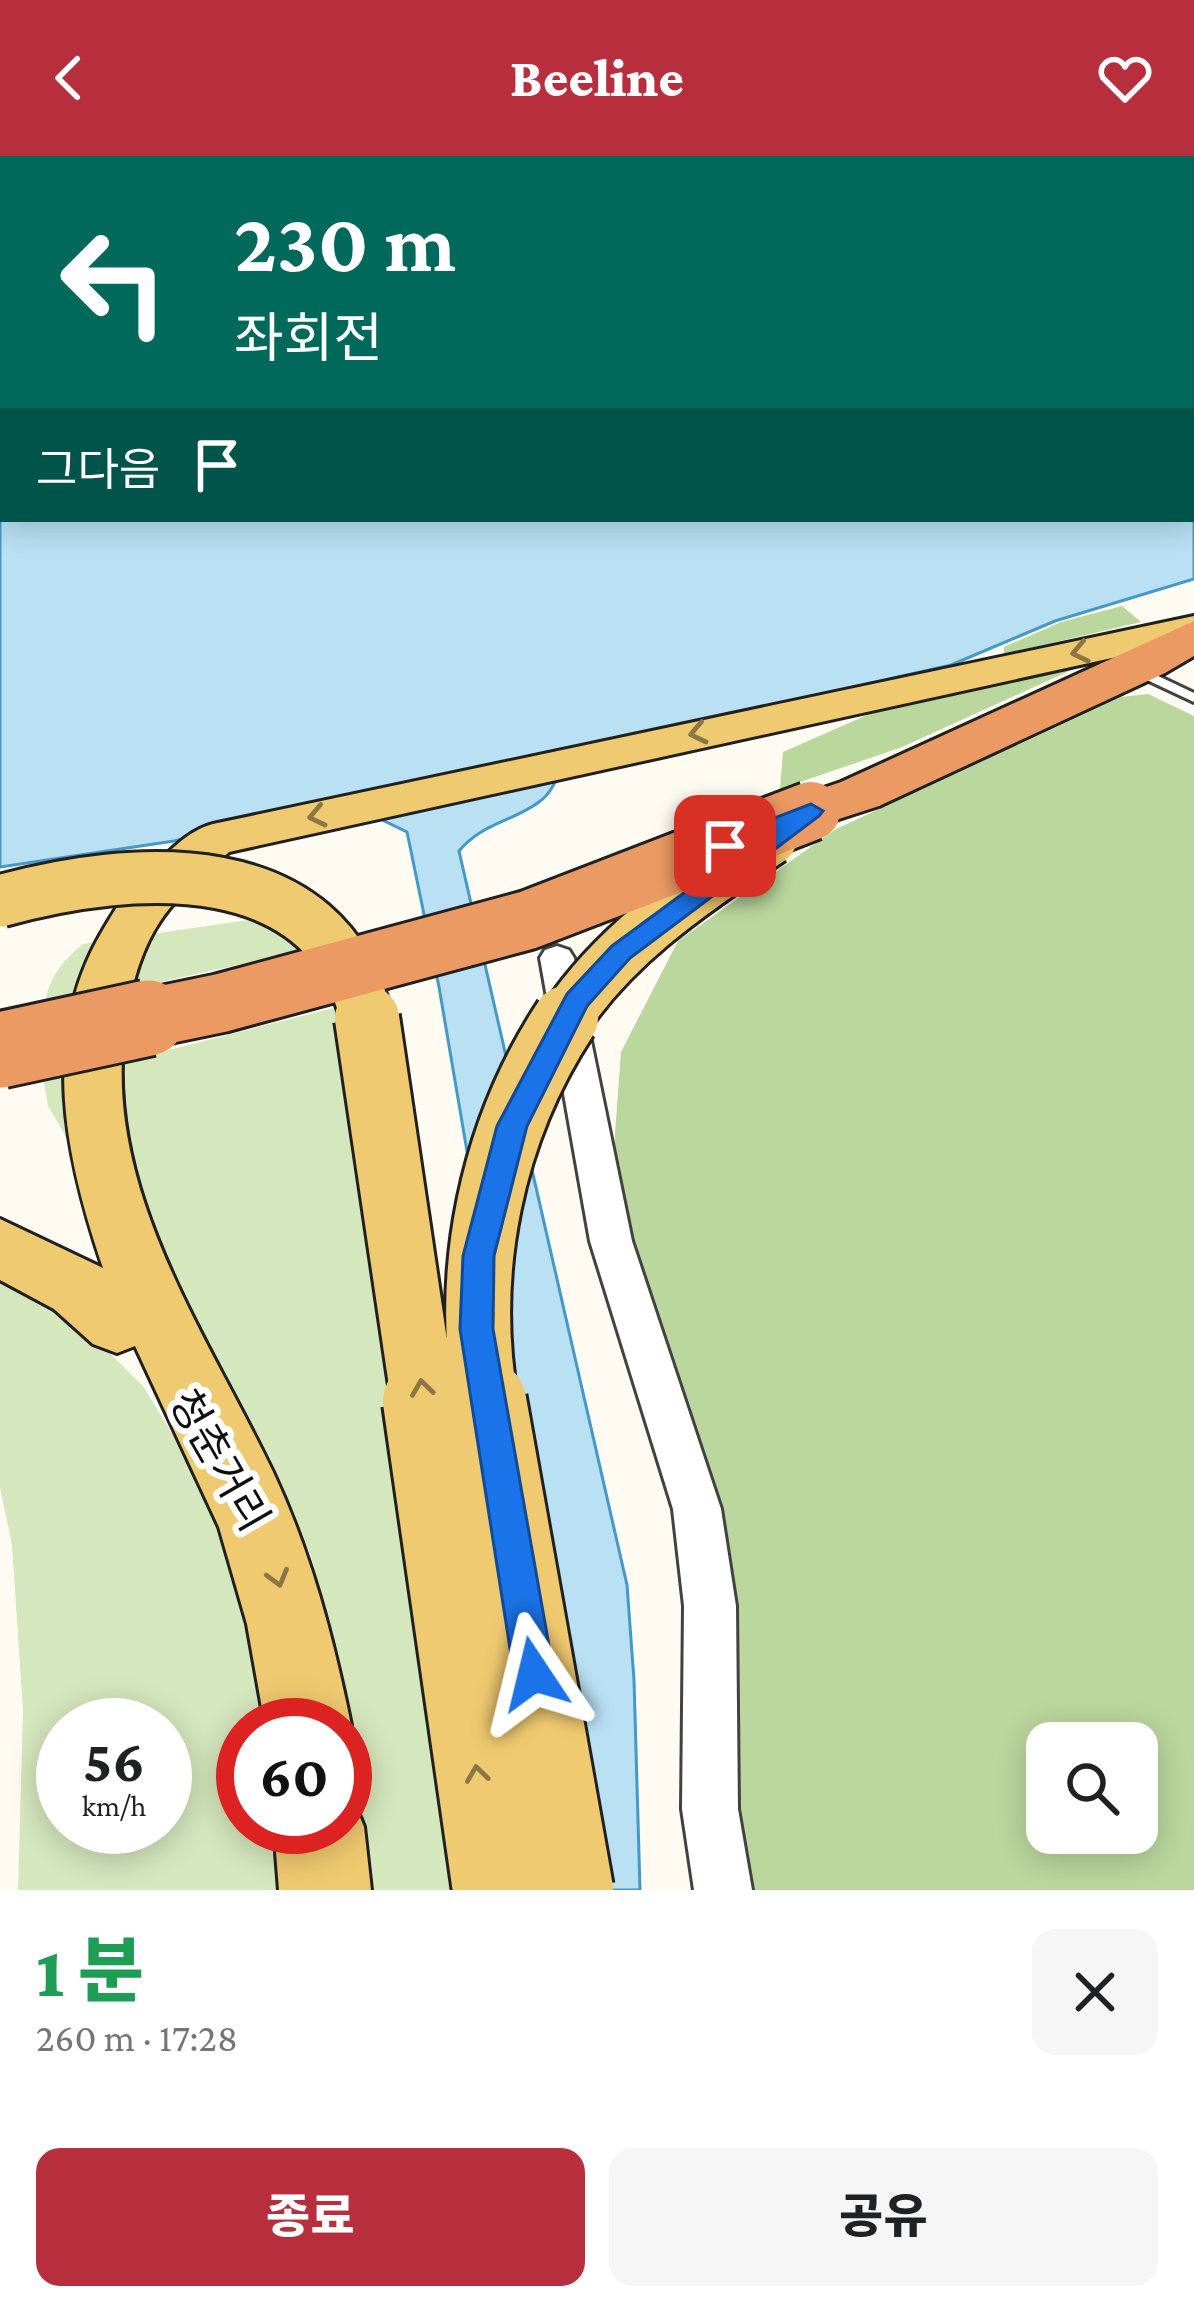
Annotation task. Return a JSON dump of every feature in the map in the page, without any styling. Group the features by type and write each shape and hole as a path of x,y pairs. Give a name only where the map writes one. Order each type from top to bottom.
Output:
{"highway":[{"path":"5,1045 221,1003 528,920 836,802 1141,666 1194,632"}],"main road":[{"path":"27,916 213,840 1194,632"},
{"path":"572,1890 476,1329 478,1256 512,1126 577,1001 636,940 707,883 836,802"},
{"path":"27,916 108,877 170,875 205,880 275,900 303,917 332,943 352,973 379,1090 494,1890"},
{"name":"청춘거리","path":"70,1222 228,1461 269,1544 291,1625 303,1698"},
{"path":"0,1247 78,1288 164,1365"},
{"path":"323,1854 326,1890"}],"street":[{"path":"556,958 611,1241 697,1509 710,1606 710,1809 723,1890"}],"lane":[{"path":"1141,666 1194,698"}],"green space":[{"path":"1122,606 1141,622 1004,654 1004,647 1061,622"},
{"path":"1089,662 902,747 780,789 783,752 883,708"},
{"path":"1148,694 1194,716 1194,1890 742,1890 732,1604 613,1161 621,1052 678,941 836,829 1121,697"},
{"path":"255,919 307,950 45,1007 57,972 83,944"},
{"path":"341,1006 458,1890 365,1890 360,1854 372,1854 372,1698 341,1698 311,1556 270,1457 71,1145 48,1106 44,1082"},
{"path":"0,1273 60,1304 143,1386 201,1481 246,1588 263,1698 216,1698 216,1854 280,1854 283,1890 18,1890 23,1710 12,1545 0,1487"}],"water":[{"path":"0,522 1194,522 1194,579 1055,621 951,665 567,752 545,797 477,834 459,851 627,1585 640,1890 593,1890 439,987 407,832 380,819 312,809 174,841 0,867"}],"route":[{"path":"534,1674 476,1329 478,1256 512,1126 577,1001 651,927 811,811 725,846"}]}
